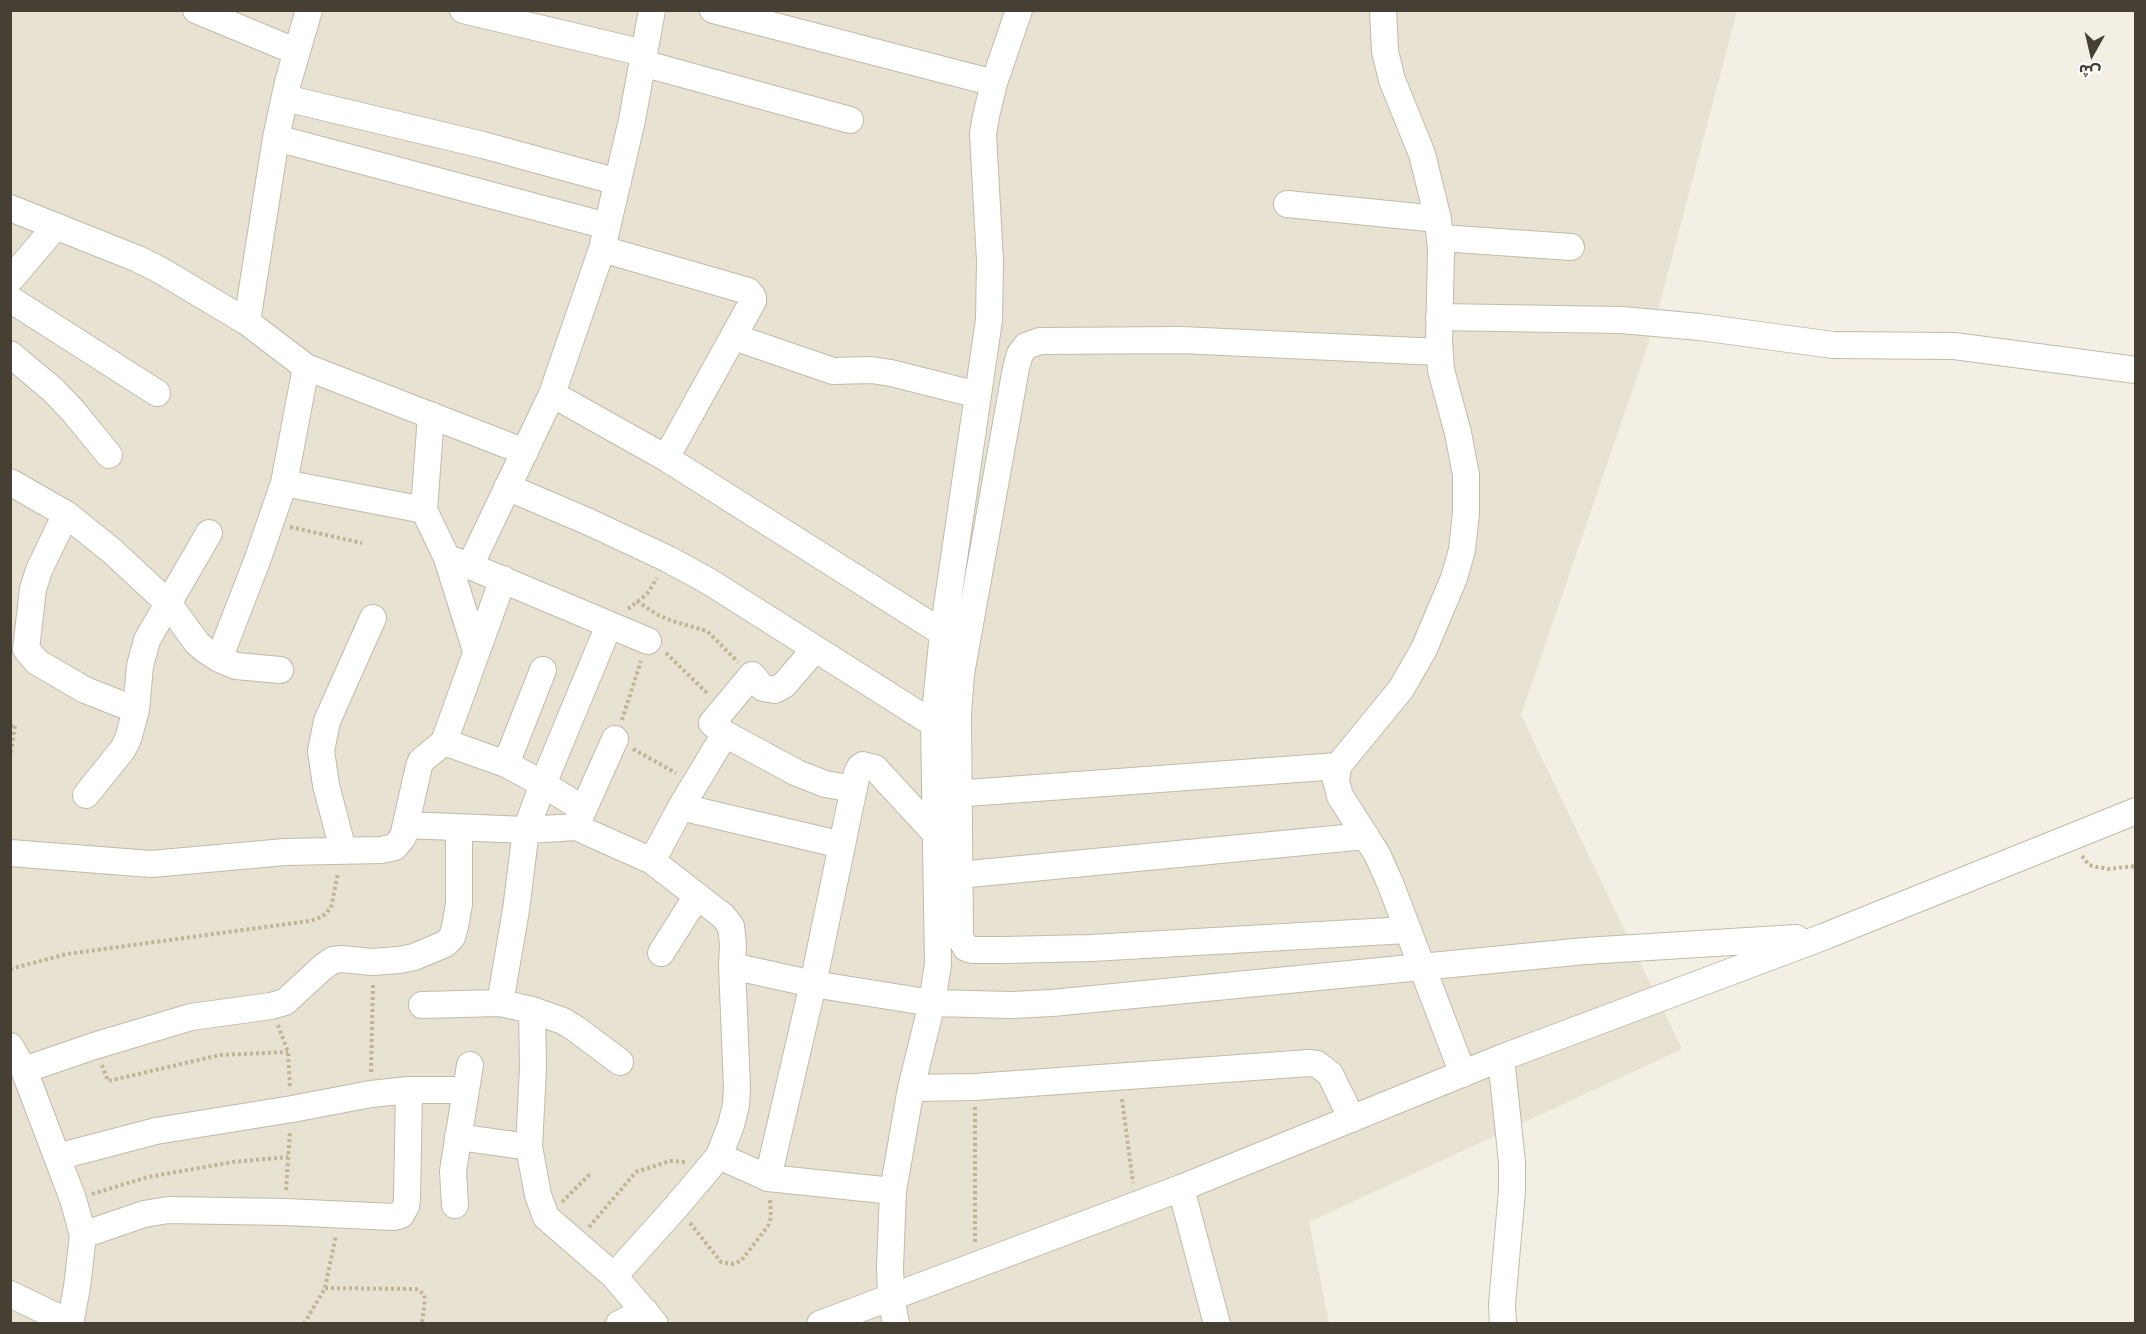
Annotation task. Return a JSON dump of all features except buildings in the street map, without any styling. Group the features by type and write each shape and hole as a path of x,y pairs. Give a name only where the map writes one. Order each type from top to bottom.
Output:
{"street":[{"path":"246,322 276,138 309,10"},
{"path":"463,10 644,58 850,120"},
{"path":"458,562 507,487 552,394 605,237 644,58 652,10"},
{"path":"713,10 994,83"},
{"path":"1019,10 994,83 983,134 990,261 989,320 943,633 934,724 959,875 960,936 966,948 972,950 1091,948 1407,930"},
{"path":"1383,10 1385,51 1392,80 1422,154 1439,228 1439,352 1441,370 1458,433 1466,475 1466,513 1462,550 1454,578 1424,649 1401,689 1338,766 1336,781 1337,789 1366,836 1390,883 1463,1074"},
{"path":"212,14 297,52"},
{"path":"285,98 483,145 618,182"},
{"path":"276,138 605,237 751,294 753,301 666,458"},
{"path":"1287,204 1571,247"},
{"path":"10,208 149,265 246,322 306,367 525,452"},
{"path":"10,280 56,226"},
{"path":"10,299 157,393"},
{"path":"1439,317 1641,322 1700,327 1833,345 1954,346 2136,370"},
{"path":"734,337 833,371 871,370 891,373 978,396"},
{"path":"896,1323 891,1296 890,1258 893,1191 936,978 938,952 935,833 946,794 958,714 961,674 1020,354 1026,346 1040,341 1191,340 1439,352"},
{"path":"10,354 60,397 109,455"},
{"path":"219,658 284,483 306,367"},
{"path":"552,394 666,458 943,633"},
{"path":"431,415 424,510 458,562 476,651"},
{"path":"10,482 66,514 112,551 168,603 197,643 219,658 247,669 280,670"},
{"path":"284,483 424,510"},
{"path":"507,487 590,522 710,582 934,724"},
{"path":"66,514 39,570 33,589 26,649 37,662 85,690 136,710"},
{"path":"86,795 123,749 128,739 136,710 143,651 150,633 209,532"},
{"path":"458,562 648,641"},
{"path":"10,853 151,864 285,852 381,850 395,847 406,825 418,766 444,742 503,579"},
{"path":"343,850 326,785 321,751 327,721 373,618"},
{"path":"500,1003 516,910 526,830 609,625"},
{"path":"815,649 784,685 775,690 763,688 752,675 712,723 725,734 804,777 825,784 854,789"},
{"path":"506,764 543,670"},
{"path":"652,861 725,734"},
{"path":"580,818 615,739"},
{"path":"444,742 506,764 543,784 580,818 652,861 723,916 730,926 733,944 737,1087 736,1105 731,1125 718,1156 614,1276"},
{"path":"768,1178 860,767 864,765 875,768 935,833"},
{"path":"946,794 1338,766"},
{"path":"681,807 842,845"},
{"path":"820,1323 1181,1188 1501,1058 1823,937 2136,811"},
{"path":"406,825 526,830 580,818"},
{"path":"24,1070 191,1017 285,1002 333,960 372,962 399,960 414,957 445,944 452,937 459,904 459,828"},
{"path":"959,875 1366,836"},
{"path":"661,953 697,896"},
{"path":"732,966 813,984 932,1003 993,1005 1052,1003 1585,951 1823,937"},
{"path":"422,1005 500,1003 532,1010 563,1021 620,1062"},
{"path":"532,1010 533,1068 529,1147 538,1195 546,1217 614,1276 650,1317"},
{"path":"10,1046 24,1070 73,1199 83,1235 70,1323 10,1294"},
{"path":"1501,1058 1512,1162 1512,1191 1502,1304 1503,1323"},
{"path":"912,1088 975,1087 1317,1064 1330,1074 1352,1119"},
{"path":"454,1204 453,1171 470,1065"},
{"path":"83,1235 144,1214 168,1210 340,1213 394,1217 403,1212 406,1206 409,1090"},
{"path":"57,1157 156,1131 371,1094 409,1090 466,1090"},
{"path":"458,1137 529,1147"},
{"path":"718,1156 768,1178 893,1191"},
{"path":"1181,1188 1217,1323"},
{"path":"619,1323 650,1317"}],"path":[{"path":"271,523 362,543"},
{"path":"609,625 647,594 668,560"},
{"path":"637,601 656,614 672,621 707,631 752,675"},
{"path":"695,783 615,739 648,641 666,653 723,708"},
{"path":"10,726 15,725 10,758"},
{"path":"2075,836 2089,865 2108,869 2136,866"},
{"path":"10,969 67,954 298,923 322,917 331,908 343,850"},
{"path":"371,1094 374,1008"},
{"path":"94,1046 108,1080 219,1055 288,1052 291,1109"},
{"path":"1120,1077 1136,1204"},
{"path":"975,1087 975,1265"},
{"path":"575,1243 636,1172 670,1161 691,1162 718,1156"},
{"path":"73,1199 148,1177 233,1162 288,1157 285,1212"},
{"path":"546,1217 591,1173"},
{"path":"676,1207 721,1262 726,1265 732,1264 741,1261 768,1226 771,1217 768,1178"},
{"path":"304,1323 325,1287 340,1213"},
{"path":"325,1287 416,1289 424,1294 425,1299 422,1323"}],"shaded area":[{"path":"10,11 1737,11 1652,333 1521,715 1682,1049 1309,1222 1329,1323 11,1323"}]}
